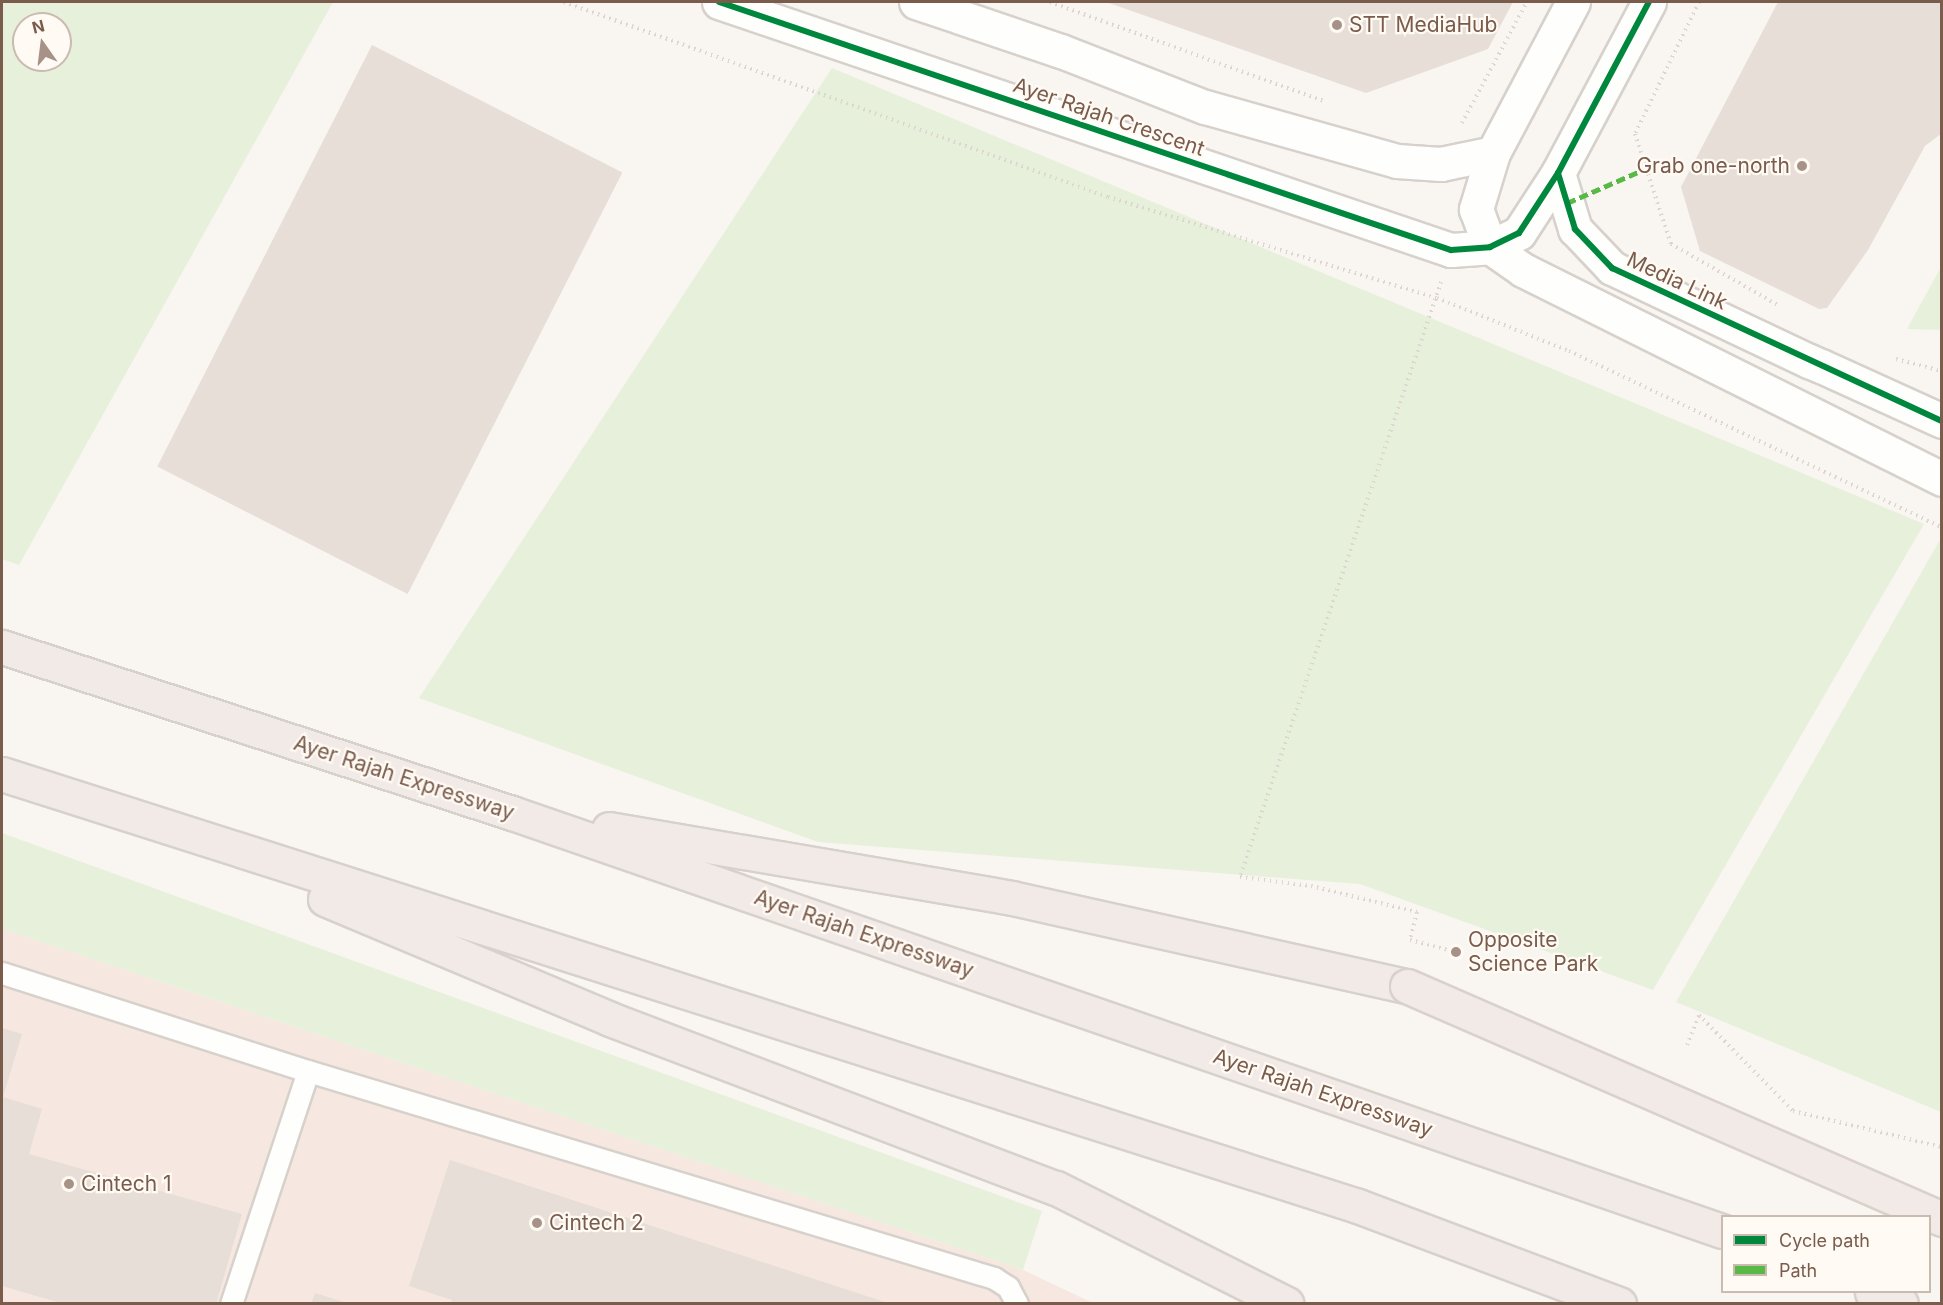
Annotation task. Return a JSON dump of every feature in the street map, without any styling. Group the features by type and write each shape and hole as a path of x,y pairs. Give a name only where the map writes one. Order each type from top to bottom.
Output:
{"highway":[{"name":"Ayer Rajah Expressway","path":"2,647 512,813 1721,1231"},
{"path":"2,774 135,819 1358,1206 1619,1304"},
{"path":"512,813 1012,898 1407,986 1941,1219"},
{"path":"135,819 610,1019 1056,1188 1287,1304"},
{"path":"1874,1293 1900,1304"}],"street":[{"name":"Ayer Rajah Crescent","path":"719,2 1451,250 1490,247"},
{"path":"916,2 1061,51 1205,107 1397,161 1456,160 1493,153"},
{"path":"1572,2 1493,153 1476,209 1490,247 1522,270 1941,479"},
{"path":"1490,247 1519,233 1558,173 1649,2"},
{"name":"Media Link","path":"1558,173 1575,229 1612,268 1941,421"}],"lane":[{"path":"2,973 308,1071 994,1278 1008,1287 1017,1304"},
{"path":"231,1304 308,1071"}],"path":[{"path":"564,2 1108,198 1437,298 1569,351 1941,527"},
{"path":"1050,2 1333,105"},
{"path":"1456,160 1450,144 1527,2"},
{"path":"1699,2 1635,134 1671,244 1786,309"},
{"path":"1437,298 1240,877 1311,886 1416,912 1410,940 1456,952"},
{"path":"1687,1045 1699,1015 1793,1111 1941,1147"}],"shaded area":[{"path":"2,929 1023,1270 1093,1303 2,1304"}],"green space":[{"path":"2,2 333,2 19,565 2,559"},
{"path":"832,68 1924,524 1653,990 1360,884 818,842 419,698"},
{"path":"1941,267 1941,330 1907,329"},
{"path":"1941,538 1941,1112 1676,1002"},
{"path":"2,833 1042,1211 1023,1270 2,929"}],"building":[{"name":"STT MediaHub","path":"1106,2 1513,2 1488,49 1366,93"},
{"name":"Grab one-north","path":"1778,2 1942,2 1942,133 1925,146 1868,250 1827,308 1819,309 1700,251 1681,187"},
{"path":"372,45 622,173 408,594 157,466"},
{"name":"Cintech 1","path":"2,1028 22,1034 3,1097 42,1109 29,1154 242,1214 216,1304 64,1304 2,1286"},
{"name":"Cintech 2","path":"450,1160 888,1304 451,1304 452,1300 409,1286"},
{"path":"315,1293 347,1303 347,1304 311,1304"}],"marked path":[{"path":"1567,203 1645,169"}],"cycle path":[{"path":"719,2 1451,250 1490,247 1519,233 1558,173 1649,2"},
{"path":"1558,173 1575,229 1612,268 1942,421"}],"place":[{"name":"STT MediaHub","path":"1337,25"},
{"name":"Grab one-north","path":"1802,166"},
{"name":"Opposite Science Park","path":"1456,952"},
{"name":"Cintech 1","path":"69,1184"},
{"name":"Cintech 2","path":"537,1223"}]}
